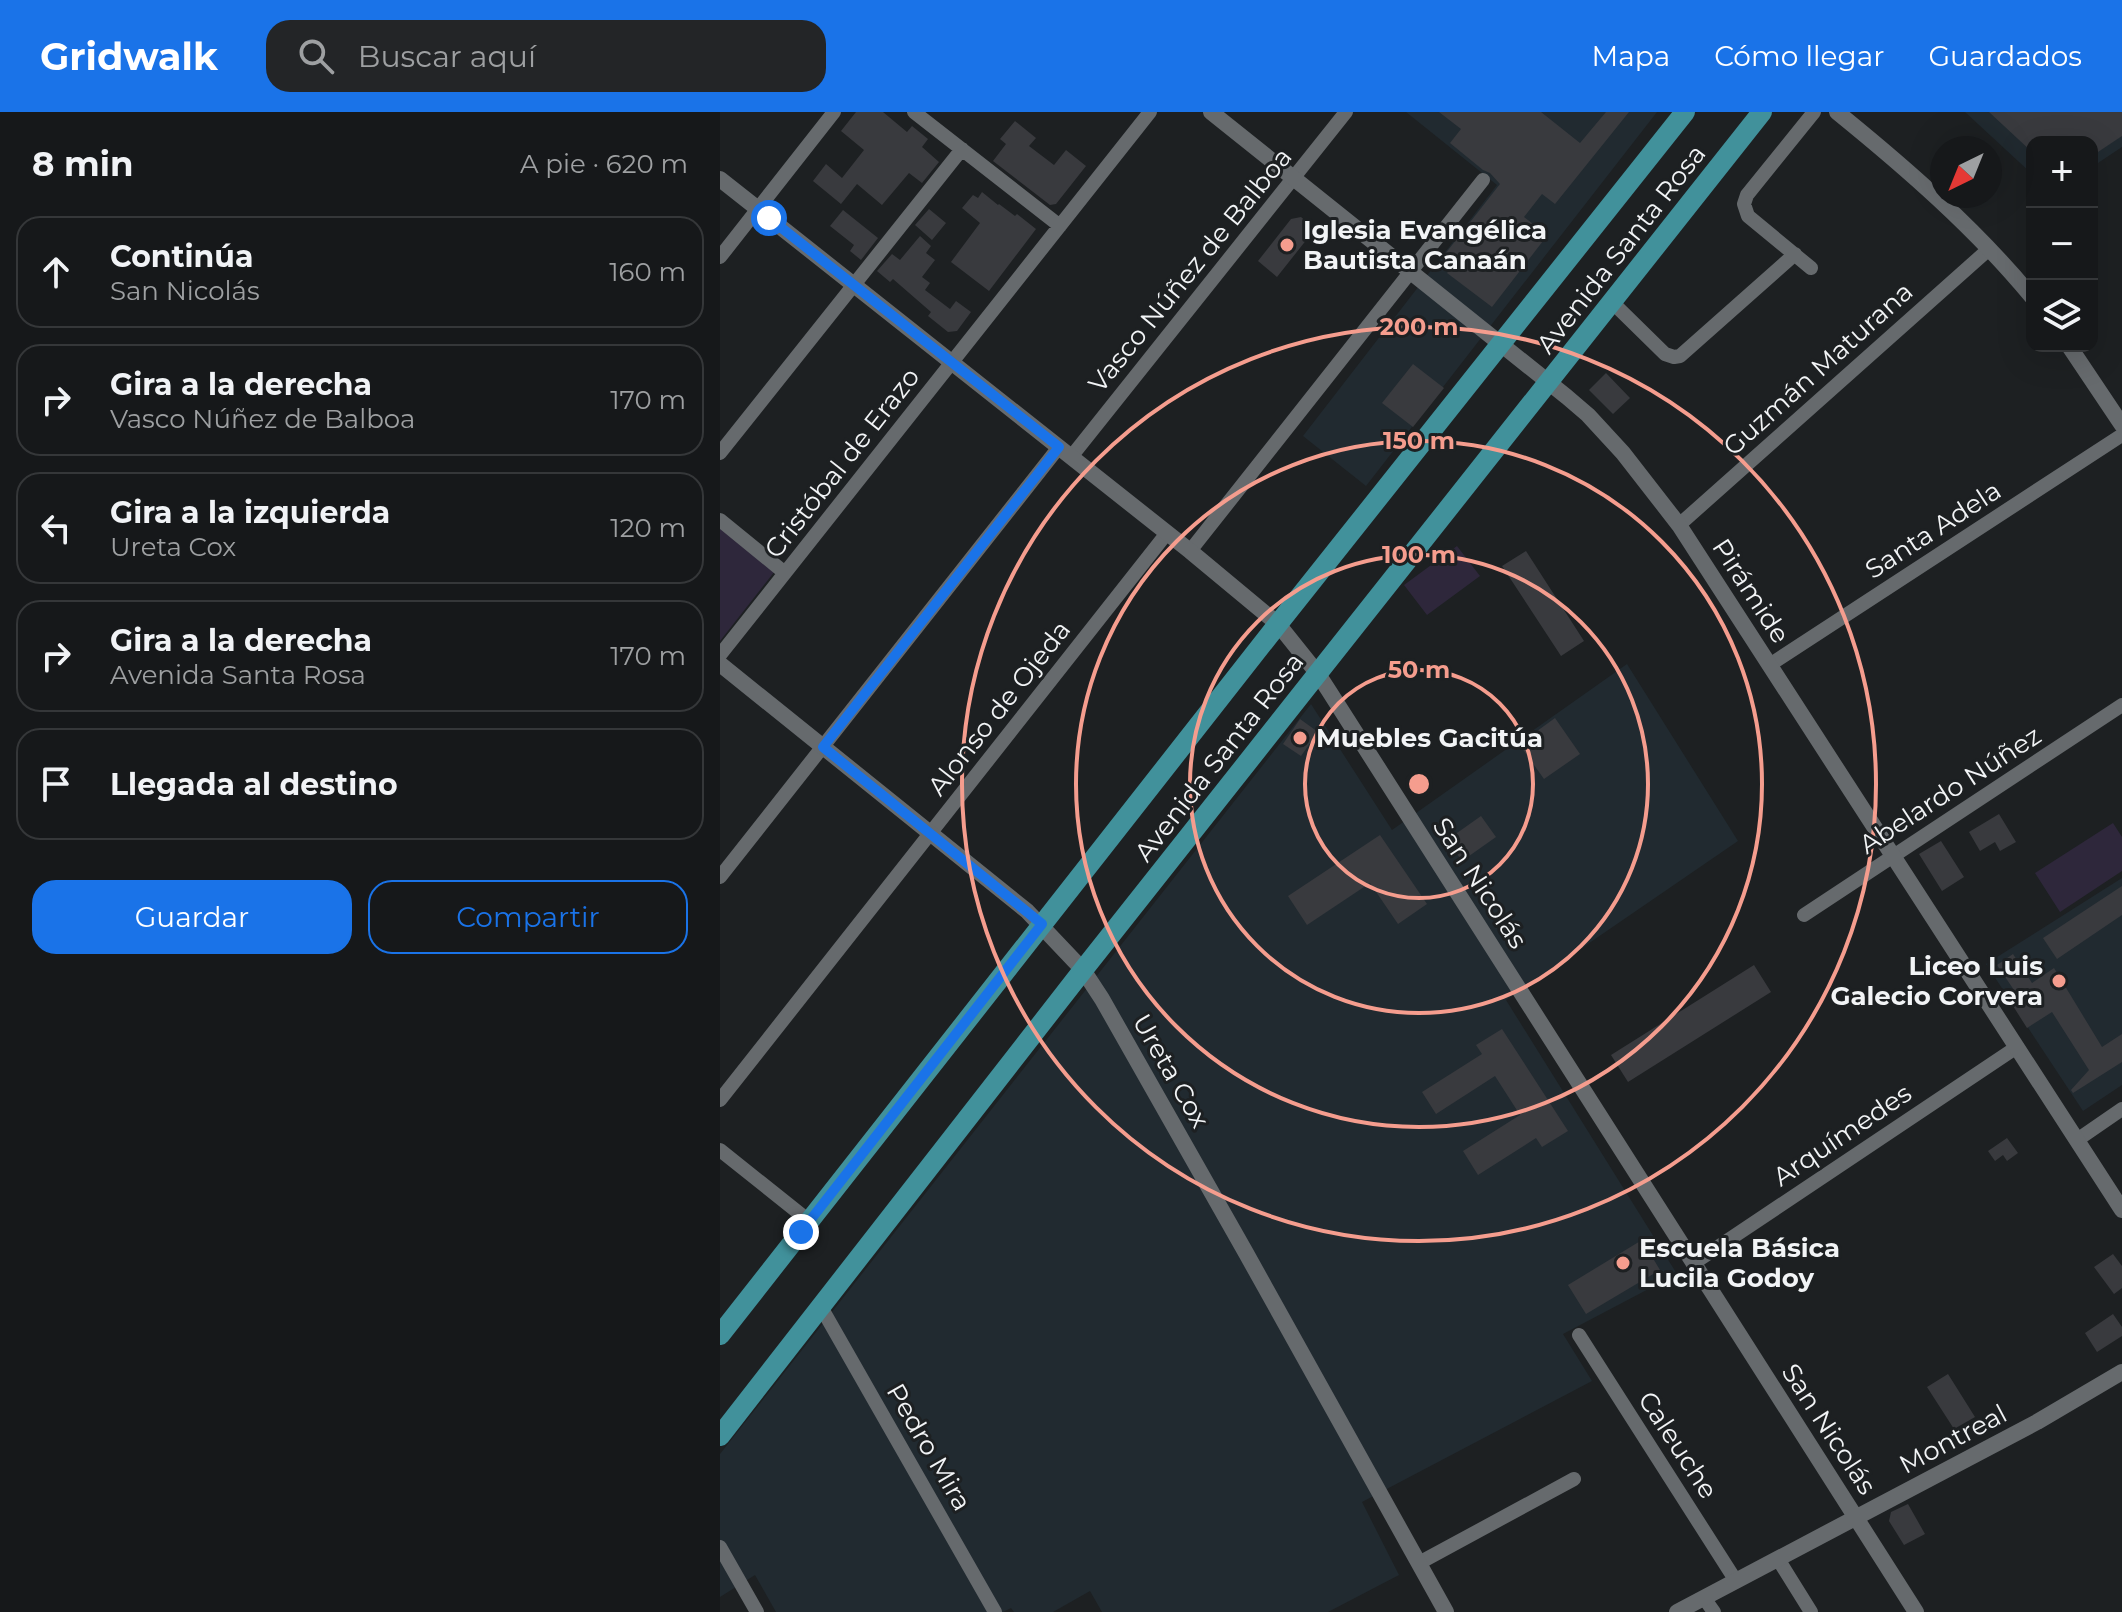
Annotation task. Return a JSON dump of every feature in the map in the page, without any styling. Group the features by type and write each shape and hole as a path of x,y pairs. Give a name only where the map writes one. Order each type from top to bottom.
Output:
{"main road":[{"name":"Avenida Santa Rosa","path":"720,1335 1685,112"},
{"name":"Avenida Santa Rosa","path":"720,1436 1083,970 1762,112"}],"street":[{"path":"720,257 834,112"},
{"path":"914,112 1060,226"},
{"name":"Cristóbal de Erazo","path":"720,655 1150,112"},
{"name":"Pirámide","path":"1211,112 1549,382 1605,432 1640,473 1679,525 1771,664 2122,1210"},
{"name":"Vasco Núñez de Balboa","path":"720,877 823,747 1346,112"},
{"path":"1811,268 1748,216 1744,204 1747,195 1814,112"},
{"path":"1837,112 1920,183 1989,249 2026,290"},
{"path":"720,453 962,149"},
{"name":"San Nicolás","path":"720,179 1278,624 1318,674 1916,1612"},
{"path":"1190,551 1483,180"},
{"name":"Guzmán Maturana","path":"1679,525 1989,249"},
{"path":"1612,302 1665,354 1680,356 1795,254"},
{"path":"2073,352 2122,425"},
{"name":"Santa Adela","path":"1771,664 2122,435"},
{"path":"720,520 785,573"},
{"name":"Alonso de Ojeda","path":"720,1100 1167,533"},
{"name":"Ureta Cox","path":"720,664 1042,924 1083,970 1246,1253 1446,1612"},
{"name":"Abelardo Núñez","path":"1804,915 2122,705"},
{"name":"Arquímedes","path":"1694,1263 2017,1047"},
{"path":"2077,1140 2122,1109"},
{"path":"720,1150 809,1221"},
{"name":"Pedro Mira","path":"821,1307 995,1612"},
{"name":"Caleuche","path":"1579,1335 1736,1581"},
{"name":"Montreal","path":"1677,1612 1709,1605 1736,1581 2037,1422 2122,1372"},
{"path":"1419,1563 1574,1479"},
{"path":"720,1547 757,1612"},
{"path":"1778,1559 1811,1612"}],"shaded area":[{"path":"1406,112 1657,112 1366,486 1303,436 1497,185"},
{"path":"1965,112 2122,112 2122,147 2098,163 2098,136 2026,136 2026,168 2002,146 2002,136 1991,136"},
{"path":"720,527 775,571 720,641"},
{"path":"1457,546 1480,576 1427,615 1404,585"},
{"path":"1627,664 1738,841 1506,1000 1677,1274 1563,1334 1592,1381 1362,1502 1399,1575 1328,1612 1102,1612 1090,1591 1053,1612 1014,1612 1011,1608 1003,1612 776,1612 755,1575 720,1597 720,1454 1311,704 1392,830"},
{"path":"2113,823 2122,837 2122,871 2060,912 2035,873"},
{"name":"Liceo Luis Galecio Corvera","path":"2122,878 2122,1085 2083,1111 1986,964"}],"building":[{"path":"856,112 883,112 907,132 912,126 928,139 922,147 939,162 922,183 909,173 882,205 857,184 841,204 813,181 826,164 842,178 864,150 841,131"},
{"path":"1439,112 1541,112 1580,143 1606,112 1629,112 1555,204 1542,194 1524,217 1537,227 1532,233 1543,241 1492,307 1447,273 1456,262 1445,254 1500,184 1450,143 1461,129"},
{"path":"1989,112 2122,112 2122,136 2098,152 2098,136 2026,136 2026,146"},
{"path":"1015,121 1036,138 1029,146 1054,165 1066,150 1086,166 1056,204 1050,205 993,161 1006,144 1000,139"},
{"path":"982,192 1036,229 989,291 951,262 980,223 962,208 973,195 978,198"},
{"path":"929,209 946,223 932,240 915,225"},
{"path":"843,210 878,238 861,260 850,251 854,245 830,226"},
{"name":"Iglesia Evangélica Bautista Canaán","path":"1301,217 1315,229 1277,277 1258,261 1291,219"},
{"path":"920,236 931,246 926,253 935,260 922,277 930,283 925,290 950,309 956,301 971,312 957,331 948,332 928,316 931,312 893,279 890,282 877,271 892,254 900,260"},
{"path":"1413,364 1444,388 1413,427 1382,403"},
{"path":"1606,373 1630,398 1613,414 1589,390"},
{"path":"1526,551 1584,641 1561,656 1502,566"},
{"path":"1555,718 1580,754 1544,779 1519,744"},
{"name":"Muebles Gacitúa","path":"1300,719 1318,732 1301,756 1283,744"},
{"path":"1999,814 2016,842 2000,851 1995,842 1980,851 1969,832"},
{"path":"1481,816 1496,837 1462,861 1447,840"},
{"path":"1380,835 1427,904 1398,924 1370,883 1307,925 1288,896"},
{"path":"1941,841 1964,877 1942,891 1919,854"},
{"path":"2122,886 2122,915 2057,959 2043,938"},
{"path":"2013,954 2032,983 2054,968 2102,1047 2122,1034 2122,1062 2073,1093 2071,1090 2089,1070 2052,1012 2027,1028 2008,998 2016,993 1997,965"},
{"path":"1754,965 1771,992 1628,1082 1611,1055"},
{"path":"1502,1029 1568,1131 1542,1147 1536,1138 1478,1175 1463,1151 1520,1115 1495,1076 1436,1114 1422,1092 1482,1054 1476,1045"},
{"path":"2007,1138 2018,1153 2007,1161 2003,1155 1995,1161 1988,1151"},
{"path":"1642,1240 1660,1270 1586,1314 1568,1285"},
{"path":"2113,1254 2122,1266 2122,1288 2114,1294 2094,1267"},
{"path":"2113,1314 2122,1327 2122,1336 2097,1352 2085,1333"},
{"path":"1948,1374 1975,1417 1954,1429 1927,1387"},
{"path":"1908,1504 1925,1534 1904,1545 1889,1521 1891,1512"}],"place":[{"name":"Iglesia Evangélica Bautista Canaán","path":"1287,245"},
{"name":"Muebles Gacitúa","path":"1300,738"},
{"name":"Liceo Luis Galecio Corvera","path":"2059,981"},
{"name":"Escuela Básica Lucila Godoy","path":"1623,1263"}],"route":[{"path":"769,218 1059,447 823,747 1042,924 801,1232"}]}
